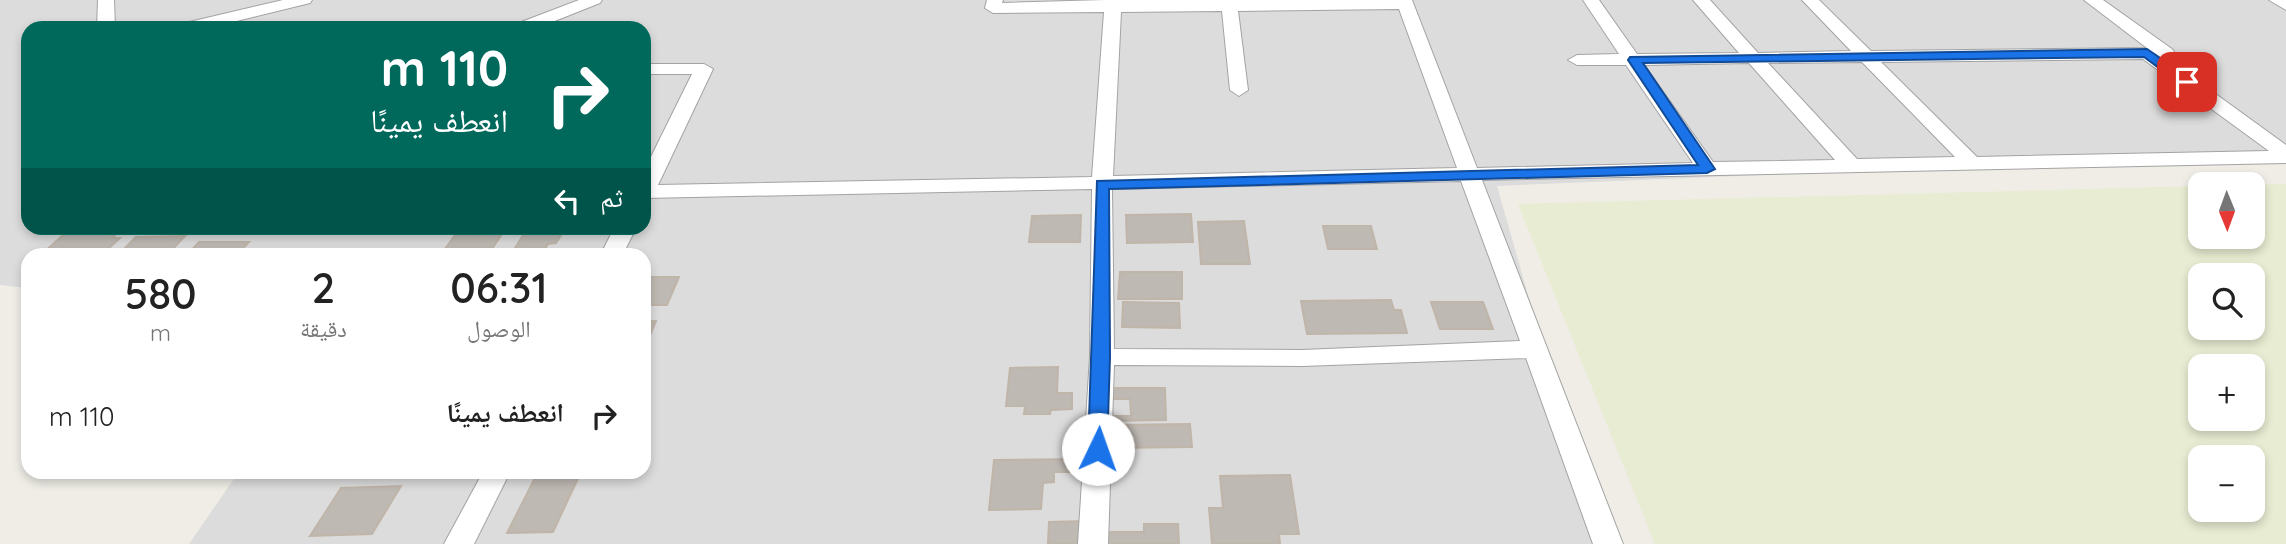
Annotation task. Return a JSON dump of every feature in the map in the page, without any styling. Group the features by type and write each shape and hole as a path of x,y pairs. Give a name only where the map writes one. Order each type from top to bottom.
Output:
{"street":[{"path":"106,0 106,21"},
{"path":"216,21 304,0"},
{"path":"540,21 594,0"},
{"path":"995,0 993,8 1113,3 1405,2 1608,544"},
{"path":"1591,0 1707,169"},
{"path":"1701,0 1851,165"},
{"path":"1810,0 1971,162"},
{"path":"1577,60 2166,53 2092,0"},
{"path":"2277,0 2286,5"},
{"path":"1093,544 1102,357 1102,184 1113,3"},
{"path":"1229,3 1239,90"},
{"path":"2147,53 2286,156"},
{"path":"651,69 704,69 651,178"},
{"path":"651,192 1472,176 2286,156"},
{"path":"1102,357 1302,358 1537,349"},
{"path":"459,544 493,479"}],"shaded area":[{"path":"0,0 2286,0 2286,153 1497,186 1599,544 189,544 234,479 651,479 651,248 21,248 21,287 0,285"}],"green space":[{"path":"2286,184 2286,544 1655,544 1518,204 2188,186 2188,249 2265,249 2265,185"}],"building":[{"path":"1191,214 1193,242 1127,243 1126,215"},
{"path":"1081,215 1080,242 1029,242 1032,216"},
{"path":"1244,221 1250,264 1201,264 1198,222"},
{"path":"1323,226 1371,226 1377,249 1328,249"},
{"path":"63,235 115,235 112,238 120,238 109,248 49,248"},
{"path":"455,235 501,235 493,248 446,248"},
{"path":"523,235 561,235 556,243 548,244 546,248 515,248"},
{"path":"185,236 174,248 125,248 136,237"},
{"path":"199,242 249,242 243,248 193,248"},
{"path":"1120,272 1182,272 1182,299 1118,299"},
{"path":"651,277 679,277 667,305 651,305"},
{"path":"1391,300 1394,310 1401,310 1407,333 1307,334 1301,301"},
{"path":"1123,302 1179,303 1180,328 1122,327"},
{"path":"1431,302 1483,302 1493,329 1440,329"},
{"path":"1058,367 1057,393 1072,393 1072,409 1051,410 1050,414 1024,414 1025,406 1006,406 1010,368"},
{"path":"1112,388 1165,388 1166,420 1112,421 1112,416 1131,416 1130,399 1112,399"},
{"path":"1190,424 1192,447 1109,448 1109,425"},
{"path":"1083,459 1083,472 1054,472 1054,482 1043,483 1041,509 989,510 994,460"},
{"path":"1290,475 1299,534 1279,534 1280,544 1212,544 1209,508 1223,508 1220,476"},
{"path":"534,479 578,479 553,532 507,533"},
{"path":"401,486 372,534 310,536 341,488"},
{"path":"1085,521 1084,544 1048,544 1049,522"},
{"path":"1144,524 1178,524 1179,544 1108,544 1108,532 1144,532"}],"route":[{"path":"1098,449 1102,357 1102,184 1707,169 1634,60 2147,53 2187,82"}]}
